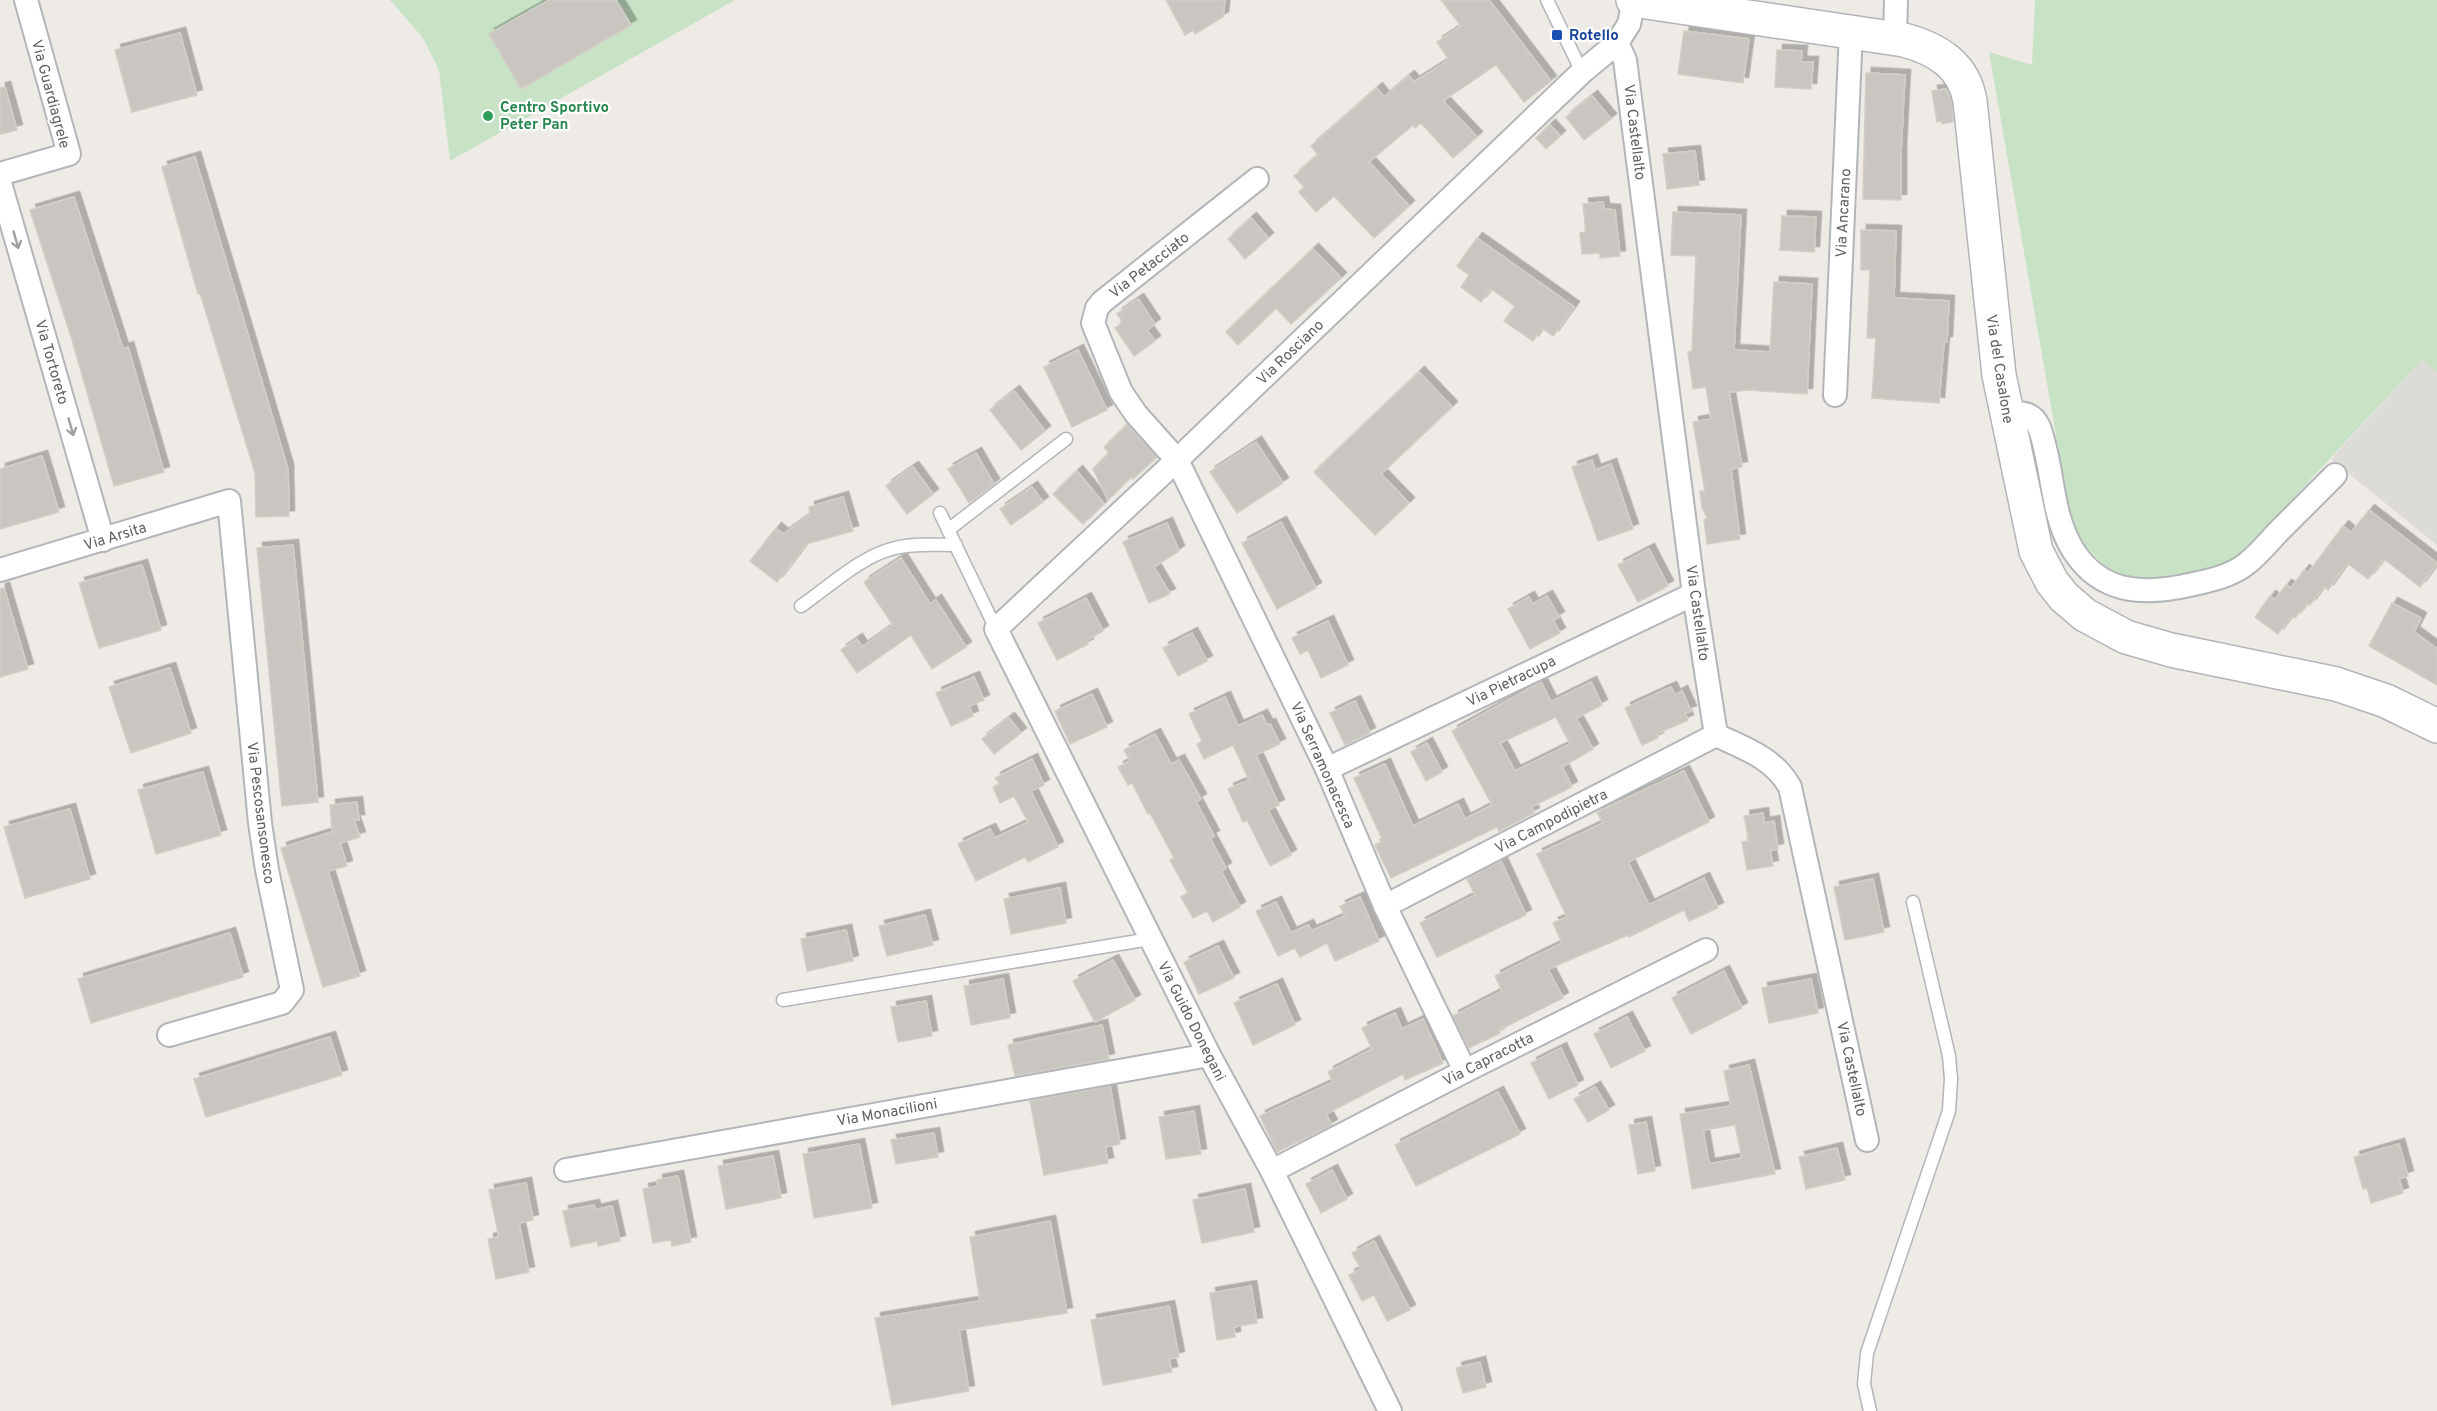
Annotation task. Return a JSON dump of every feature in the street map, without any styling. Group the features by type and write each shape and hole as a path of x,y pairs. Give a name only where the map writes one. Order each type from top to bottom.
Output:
{"street":[{"name":"Via Guardiagrele","path":"0,174 69,154 26,0"},
{"path":"1617,43 1629,24 1633,0"},
{"name":"Via del Casalone","path":"1633,0 1895,39 1927,47 1945,57 1959,72 1967,86 1994,340 2007,415 2036,551 2058,590 2085,615 2116,633 2153,645 2352,689 2386,701 2437,726"},
{"path":"1895,39 1896,0"},
{"name":"Via Ancarano","path":"1835,395 1851,31"},
{"name":"Via Rosciano","path":"996,630 1582,72 1617,43"},
{"name":"Via Castellalto","path":"1617,43 1625,60 1694,594 1716,735 1764,758 1780,772 1790,787 1867,1140"},
{"name":"Via Petacciato","path":"1177,460 1136,414 1125,398 1095,331 1094,315 1102,302 1257,179"},
{"name":"Via Tortoreto","path":"0,183 104,540"},
{"path":"2007,415 2025,413 2034,418 2040,427 2060,524 2073,550 2084,564 2099,576 2115,586 2131,591 2174,589 2232,573 2252,559 2335,475"},
{"name":"Via Serramonacesca","path":"1177,460 1327,769 1385,906 1465,1071"},
{"name":"Via Arsita","path":"0,570 229,501"},
{"name":"Via Pescosansonesco","path":"169,1035 278,1004 287,999 292,990 262,839 240,638 229,501"},
{"name":"Via Pietracupa","path":"1327,769 1694,594"},
{"name":"Via Guido Donegani","path":"996,630 1209,1055 1272,1171 1390,1411"},
{"name":"Via Campodipietra","path":"1385,906 1716,735"},
{"name":"Via Capracotta","path":"1272,1171 1706,950"},
{"name":"Via Monacilioni","path":"566,1170 1209,1055"}],"lane":[{"path":"1547,0 1582,72"},
{"path":"948,530 1066,440"},
{"path":"940,513 996,630"},
{"path":"801,606 867,560 881,553 914,545 956,545"},
{"path":"1870,1411 1864,1384 1867,1353 1946,1119 1951,1096 1949,1056 1912,902"},
{"path":"783,1000 1150,939"}],"shaded area":[{"path":"2423,359 2437,372 2437,545 2331,459"}],"green space":[{"name":"Centro Sportivo Peter Pan","path":"390,0 735,0 450,161 439,70 423,38"},
{"path":"2035,0 2437,0 2437,372 2422,360 2228,568 2123,585 2059,519 2059,452 1989,52 2032,65"}],"building":[{"path":"549,0 616,0 631,25 521,89 489,34"},
{"path":"1166,0 1225,0 1223,17 1195,34 1193,30 1185,35"},
{"path":"1441,0 1489,0 1551,81 1524,102 1496,65 1443,101 1477,137 1453,158 1421,123 1415,128 1413,125 1369,162 1409,206 1374,238 1334,196 1316,212 1299,192 1304,187 1294,176 1318,155 1311,146 1377,88 1384,97 1409,76 1414,82 1449,60 1437,42 1461,26"},
{"path":"1684,31 1749,39 1743,83 1678,74"},
{"path":"180,33 197,95 132,112 115,50"},
{"path":"1777,50 1802,51 1801,62 1813,62 1811,89 1775,87"},
{"path":"1866,73 1905,75 1901,200 1863,199"},
{"path":"5,87 17,130 0,134 0,88"},
{"path":"1946,89 1952,104 1953,122 1942,124 1941,121 1937,122 1932,91"},
{"path":"1592,96 1611,119 1584,140 1566,117"},
{"path":"1550,125 1560,136 1546,149 1536,138"},
{"path":"1695,151 1699,185 1667,189 1663,154"},
{"path":"195,157 288,469 289,516 256,517 255,473 200,293 198,294 162,167"},
{"path":"74,197 123,349 128,347 164,472 114,486 72,340 30,210"},
{"path":"1603,202 1604,209 1615,210 1620,256 1600,258 1600,253 1582,254 1580,233 1586,232 1583,204"},
{"path":"1673,212 1741,215 1734,350 1770,352 1774,282 1812,284 1807,394 1748,390 1729,392 1742,467 1731,469 1740,539 1707,544 1704,520 1707,518 1702,507 1700,491 1705,491 1693,422 1711,419 1706,387 1693,389 1688,352 1692,351 1696,256 1671,255"},
{"path":"1782,216 1816,217 1814,252 1780,250"},
{"path":"1251,218 1268,238 1245,259 1228,239"},
{"path":"1861,230 1896,231 1894,298 1949,301 1947,342 1944,342 1939,403 1872,398 1876,338 1867,338 1870,270 1861,270"},
{"path":"1477,238 1574,307 1553,336 1542,328 1533,341 1504,321 1515,306 1491,289 1481,302 1461,287 1469,275 1457,266"},
{"path":"1313,249 1341,278 1291,324 1276,308 1238,345 1226,332"},
{"path":"1138,299 1155,324 1147,330 1155,341 1134,356 1115,328 1123,322 1117,314"},
{"path":"1078,350 1107,410 1072,427 1044,367"},
{"path":"1419,372 1452,407 1381,474 1409,503 1375,535 1314,472"},
{"path":"1014,391 1045,431 1021,450 990,410"},
{"path":"1127,425 1157,457 1133,479 1131,477 1108,500 1093,469 1109,453 1104,447"},
{"path":"1256,442 1283,483 1237,513 1210,472"},
{"path":"976,453 994,484 969,503 948,469"},
{"path":"42,456 59,512 0,529 0,469"},
{"path":"1592,460 1595,470 1611,464 1633,529 1598,541 1572,467"},
{"path":"913,467 933,494 907,514 886,486"},
{"path":"1077,471 1104,504 1083,524 1053,494"},
{"path":"1032,487 1043,502 1011,525 1000,509"},
{"path":"843,497 853,531 806,544 777,582 750,561 776,528 783,534 810,515 809,507"},
{"path":"2369,510 2437,563 2420,587 2384,559 2368,579 2347,563 2328,590 2324,586 2310,605 2307,603 2295,618 2292,615 2278,634 2255,617 2270,596 2275,600 2286,585 2291,588 2304,570 2308,573 2343,526 2351,533"},
{"path":"1281,522 1316,588 1277,609 1242,543"},
{"path":"1167,523 1179,551 1154,567 1170,594 1149,603 1123,542"},
{"path":"293,545 318,802 282,806 257,548"},
{"path":"1649,549 1668,586 1638,602 1618,565"},
{"path":"901,558 930,604 936,600 966,647 932,669 911,635 857,673 841,650 857,639 862,647 893,625 864,582"},
{"path":"142,565 161,630 99,648 79,583"},
{"path":"4,588 28,669 0,677 0,589"},
{"path":"1547,596 1559,617 1553,620 1560,633 1530,649 1508,609 1529,597 1533,604"},
{"path":"1086,598 1103,631 1087,640 1088,644 1057,660 1038,623"},
{"path":"2392,603 2421,618 2414,632 2437,649 2437,685 2369,646"},
{"path":"1328,621 1348,665 1321,678 1308,650 1300,654 1292,638"},
{"path":"1192,633 1207,661 1178,676 1163,648"},
{"path":"170,668 191,733 131,753 109,687"},
{"path":"974,677 984,700 969,706 973,716 951,726 936,693"},
{"path":"1541,682 1551,702 1591,682 1602,705 1576,718 1593,749 1562,767 1572,787 1531,807 1534,813 1499,831 1497,827 1391,878 1375,845 1383,841 1354,778 1385,764 1413,826 1458,804 1465,819 1492,805 1452,731","holes":["1556,717 1570,744 1515,771 1500,743"]},
{"path":"1671,687 1675,695 1682,691 1691,711 1685,713 1688,720 1656,734 1658,738 1642,745 1625,708"},
{"path":"1092,694 1107,727 1070,744 1055,711"},
{"path":"1225,697 1238,726 1262,715 1267,725 1270,724 1280,744 1256,755 1279,805 1268,810 1291,855 1270,866 1247,820 1243,822 1228,789 1249,780 1233,745 1204,759 1197,744 1202,741 1189,714"},
{"path":"1355,701 1370,733 1345,745 1330,713"},
{"path":"1009,718 1021,733 994,754 982,739"},
{"path":"1155,734 1171,764 1179,760 1201,799 1196,802 1214,836 1210,838 1226,868 1221,871 1240,907 1213,922 1207,911 1193,918 1181,897 1188,893 1170,860 1174,858 1132,783 1128,785 1118,767 1130,761 1124,750"},
{"path":"1427,743 1442,772 1426,781 1411,752"},
{"path":"1032,759 1044,785 1031,791 1058,847 1028,862 1025,857 976,881 958,844 990,829 995,838 1028,822 1014,796 1000,803 993,787 1000,784 995,778"},
{"path":"1684,771 1709,822 1628,862 1649,905 1704,878 1718,908 1689,921 1684,910 1629,937 1628,935 1548,969 1563,998 1499,1030 1500,1033 1469,1048 1453,1016 1502,991 1495,976 1562,943 1553,923 1567,917 1537,854 1603,823 1597,812"},
{"path":"203,772 221,835 156,854 138,790"},
{"path":"357,802 359,820 354,820 360,837 340,843 347,866 328,871 360,976 323,987 281,848 332,832 330,805"},
{"path":"70,809 90,879 25,898 4,827"},
{"path":"1763,813 1764,823 1774,821 1778,849 1770,850 1773,866 1747,870 1742,842 1749,841 1744,816"},
{"path":"1501,861 1526,915 1437,957 1420,923 1475,895 1467,879"},
{"path":"1873,879 1884,932 1845,940 1834,887"},
{"path":"1060,888 1066,923 1011,934 1004,899"},
{"path":"1360,897 1379,941 1335,961 1327,943 1300,957 1295,948 1278,956 1256,911 1276,902 1291,933 1308,925 1311,931 1345,916 1340,906"},
{"path":"925,915 933,945 887,956 879,926"},
{"path":"846,930 853,961 807,971 801,939"},
{"path":"230,933 243,977 91,1023 78,979"},
{"path":"1218,946 1234,978 1199,994 1184,962"},
{"path":"1113,960 1135,1000 1095,1022 1073,981"},
{"path":"1724,971 1742,1008 1691,1034 1672,998"},
{"path":"1003,979 1010,1018 971,1025 964,986"},
{"path":"1811,979 1818,1013 1769,1023 1762,988"},
{"path":"1277,984 1295,1025 1253,1045 1234,1003"},
{"path":"926,1001 932,1036 898,1042 891,1007"},
{"path":"1395,1013 1402,1029 1423,1019 1443,1063 1405,1080 1403,1074 1326,1114 1332,1125 1277,1152 1260,1116 1333,1082 1328,1072 1372,1049 1362,1028"},
{"path":"1627,1017 1645,1051 1611,1068 1594,1034"},
{"path":"1102,1025 1109,1059 1015,1076 1008,1045"},
{"path":"330,1037 342,1075 206,1117 194,1079"},
{"path":"1561,1048 1578,1085 1549,1099 1531,1063"},
{"path":"1749,1065 1775,1174 1692,1189 1680,1114 1731,1106 1724,1071","holes":["1735,1125 1742,1158 1709,1164 1703,1130"]},
{"path":"1110,1086 1120,1144 1105,1147 1108,1163 1044,1175 1030,1101"},
{"path":"1595,1087 1609,1110 1588,1122 1574,1099"},
{"path":"1498,1092 1520,1134 1416,1186 1395,1145"},
{"path":"1194,1111 1201,1154 1166,1159 1159,1117"},
{"path":"1646,1122 1655,1171 1638,1174 1629,1125"},
{"path":"934,1133 938,1157 896,1164 891,1140"},
{"path":"859,1144 872,1208 814,1218 803,1154"},
{"path":"2399,1144 2408,1176 2399,1179 2403,1193 2371,1203 2367,1188 2363,1189 2354,1157"},
{"path":"1837,1148 1845,1180 1806,1189 1799,1157"},
{"path":"773,1156 781,1198 726,1209 718,1166"},
{"path":"1332,1170 1347,1199 1321,1213 1306,1184"},
{"path":"678,1176 691,1242 672,1246 671,1240 653,1243 643,1189 658,1186 657,1180"},
{"path":"526,1183 533,1220 519,1223 529,1272 496,1279 488,1239 499,1237 489,1190"},
{"path":"1245,1189 1254,1232 1202,1243 1193,1200"},
{"path":"594,1205 595,1210 612,1206 620,1241 598,1246 597,1241 571,1247 563,1211"},
{"path":"1050,1221 1067,1313 959,1330 969,1391 892,1405 875,1318 980,1301 970,1237"},
{"path":"1374,1241 1410,1310 1387,1321 1374,1295 1362,1301 1349,1275 1361,1269 1352,1253"},
{"path":"1251,1286 1257,1323 1234,1327 1235,1337 1217,1340 1210,1293"},
{"path":"1169,1306 1179,1357 1169,1359 1172,1372 1103,1385 1091,1320"},
{"path":"1480,1362 1486,1387 1463,1393 1456,1368"}],"place":[{"name":"Rotello","path":"1557,35"},
{"name":"Centro Sportivo Peter Pan","path":"488,116"}]}
